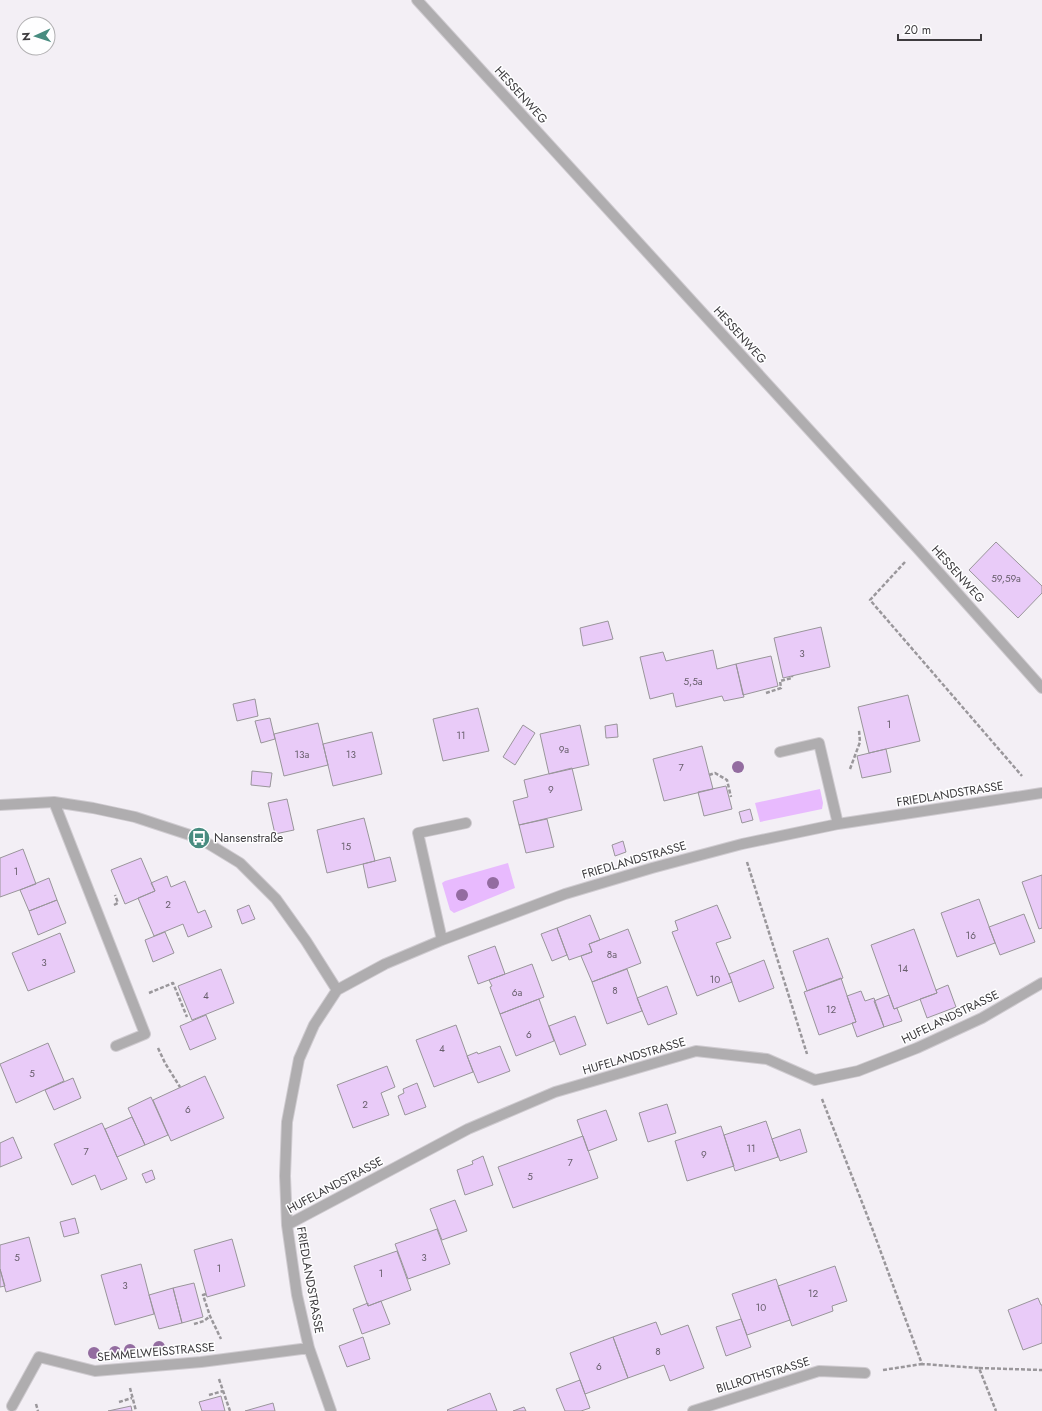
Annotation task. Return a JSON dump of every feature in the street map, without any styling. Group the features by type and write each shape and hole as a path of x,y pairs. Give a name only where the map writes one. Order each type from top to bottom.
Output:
{"street":[{"name":"HESSENWEG","path":"417,0 918,549 1042,688"},
{"path":"780,752 819,743 838,824"},
{"name":"FRIEDLANDSTRASSE","path":"331,1411 309,1348 297,1295 287,1225 285,1176 287,1122 299,1059 314,1024 337,990 385,964 442,940 565,894 652,868 742,844 838,824 1042,793"},
{"path":"0,805 54,802 93,808 135,817 199,838 240,863 276,899 306,941 337,990"},
{"path":"54,802 145,1034 116,1046"},
{"path":"442,940 418,833 466,823"},
{"name":"HUFELANDSTRASSE","path":"287,1225 468,1129 555,1092 696,1051 767,1059 815,1080 858,1071 917,1048 982,1018 1042,983"},
{"name":"SEMMELWEISSTRASSE","path":"12,1406 39,1357 96,1371 220,1360 309,1348"},
{"name":"BILLROTHSTRASSE","path":"694,1411 819,1371 865,1373"}],"path":[{"path":"918,549 870,600 1027,781 1029,795"},
{"path":"766,693 781,688 780,681 792,678 792,676"},
{"path":"850,769 860,742 859,730"},
{"path":"709,775 715,773 727,780 731,797"},
{"path":"742,844 815,1080 922,1364"},
{"path":"132,1000 173,984 187,1017"},
{"path":"157,1046 165,1063 180,1087"},
{"path":"206,1294 203,1295 210,1316 222,1343 218,1375 230,1411"},
{"path":"194,1324 204,1321 210,1316"},
{"path":"865,1373 922,1364 1042,1370"},
{"path":"979,1368 996,1411"},
{"path":"128,1369 129,1384 136,1411"},
{"path":"208,1395 223,1391"},
{"path":"119,1402 133,1398"}],"shaded area":[{"path":"820,789 823,803 822,809 760,822 755,803"},
{"path":"508,863 515,888 454,913 450,910 442,883"}],"building":[{"path":"996,542 1042,586 1042,593 1018,618 969,570"},
{"path":"608,621 613,639 583,646 580,628"},
{"path":"821,627 830,667 783,678 774,638"},
{"path":"713,650 717,669 736,664 744,697 724,701 722,696 676,707 673,693 650,699 640,657 663,652 666,661"},
{"path":"771,656 778,686 743,695 736,664"},
{"path":"908,695 920,741 869,753 858,707"},
{"path":"255,699 258,716 237,721 233,704"},
{"path":"478,708 489,751 443,761 433,719"},
{"path":"270,718 275,739 261,743 255,721"},
{"path":"318,723 328,765 284,776 274,734"},
{"path":"617,724 618,737 606,738 605,726"},
{"path":"523,725 535,733 515,765 503,757"},
{"path":"580,725 589,765 549,774 540,734"},
{"path":"372,732 382,774 333,786 323,744"},
{"path":"702,746 713,789 664,801 653,759"},
{"path":"886,749 891,772 862,778 857,756"},
{"path":"572,768 582,810 519,825 513,801 528,797 524,780"},
{"path":"252,771 272,773 270,787 251,785"},
{"path":"726,786 732,809 704,816 698,792"},
{"path":"287,799 294,830 275,834 268,803"},
{"path":"750,809 753,820 742,823 739,812"},
{"path":"364,818 375,861 327,873 317,830"},
{"path":"547,819 554,847 526,853 519,825"},
{"path":"623,841 626,852 615,856 612,845"},
{"path":"23,849 36,884 0,897 0,858"},
{"path":"390,857 396,881 368,888 363,864"},
{"path":"141,858 155,891 125,904 111,870"},
{"path":"1042,875 1042,928 1039,929 1022,882"},
{"path":"167,876 171,887 185,881 198,913 205,910 212,927 188,937 183,924 154,936 138,898 155,891 151,883"},
{"path":"49,878 57,900 29,911 20,890"},
{"path":"979,899 995,943 957,957 941,913"},
{"path":"57,900 66,923 38,935 29,911"},
{"path":"249,905 255,919 242,924 237,910"},
{"path":"717,905 731,938 716,943 732,982 697,996 672,932 678,930 675,921"},
{"path":"1024,914 1035,942 1000,955 989,927"},
{"path":"590,915 600,940 589,944 592,952 569,960 557,928"},
{"path":"557,928 567,955 552,961 541,934"},
{"path":"628,929 641,963 592,982 581,956 592,952 589,944"},
{"path":"914,929 937,993 894,1009 871,945"},
{"path":"165,932 174,953 153,962 145,940"},
{"path":"60,933 75,972 28,991 12,953"},
{"path":"828,938 843,978 807,991 793,951"},
{"path":"495,946 505,974 478,984 468,956"},
{"path":"764,960 774,988 739,1002 729,974"},
{"path":"532,964 544,997 500,1014 490,987 492,986 489,980"},
{"path":"221,969 234,1003 192,1020 178,986"},
{"path":"627,969 642,1011 607,1024 592,982"},
{"path":"841,978 856,1022 819,1035 804,992"},
{"path":"948,985 956,1007 927,1018 920,999 937,993 936,990"},
{"path":"667,986 677,1014 648,1025 637,998"},
{"path":"861,991 865,1001 874,998 884,1027 857,1037 852,1023 856,1022 847,996"},
{"path":"889,995 894,1009 897,1008 902,1021 884,1027 874,1001"},
{"path":"539,999 554,1041 516,1056 500,1014"},
{"path":"206,1015 216,1039 190,1050 180,1026"},
{"path":"575,1016 586,1045 560,1055 549,1026"},
{"path":"456,1025 473,1072 434,1087 416,1040"},
{"path":"48,1043 64,1081 16,1103 0,1064"},
{"path":"500,1046 510,1071 478,1083 467,1056 477,1052 478,1054"},
{"path":"387,1066 395,1087 381,1093 389,1115 353,1128 337,1085"},
{"path":"205,1076 224,1118 171,1141 153,1100"},
{"path":"73,1078 81,1098 54,1110 45,1090"},
{"path":"417,1083 426,1107 405,1115 398,1096 404,1093 403,1089"},
{"path":"151,1097 168,1135 145,1145 128,1108"},
{"path":"667,1104 676,1133 648,1142 639,1113"},
{"path":"606,1110 617,1140 588,1151 577,1120"},
{"path":"132,1117 145,1145 117,1157 105,1129"},
{"path":"766,1121 778,1157 735,1171 724,1135"},
{"path":"102,1123 127,1179 101,1190 95,1175 72,1185 54,1144"},
{"path":"721,1126 734,1166 687,1181 675,1141"},
{"path":"800,1129 807,1152 780,1161 772,1139"},
{"path":"583,1136 598,1178 513,1208 498,1167"},
{"path":"13,1137 22,1158 0,1167 0,1143"},
{"path":"483,1156 493,1185 465,1195 457,1170 473,1164 472,1161"},
{"path":"152,1170 155,1179 146,1183 142,1174"},
{"path":"455,1200 467,1231 442,1240 430,1209"},
{"path":"75,1218 79,1233 64,1237 60,1222"},
{"path":"437,1229 450,1264 408,1279 395,1244"},
{"path":"29,1237 41,1281 6,1292 0,1269 0,1245"},
{"path":"232,1239 245,1286 207,1297 194,1250"},
{"path":"397,1251 411,1290 368,1306 354,1266"},
{"path":"141,1264 154,1314 115,1325 101,1275"},
{"path":"835,1266 847,1301 832,1306 833,1311 792,1326 778,1286"},
{"path":"0,1269 5,1286 0,1287"},
{"path":"776,1279 790,1320 747,1335 732,1294"},
{"path":"194,1283 203,1317 182,1323 173,1288"},
{"path":"173,1288 182,1323 159,1329 149,1295"},
{"path":"1038,1298 1042,1305 1042,1343 1023,1350 1008,1310"},
{"path":"381,1301 390,1324 362,1334 353,1309 368,1303 368,1306"},
{"path":"741,1319 751,1347 726,1356 716,1327"},
{"path":"656,1322 661,1335 688,1325 704,1368 670,1381 664,1365 628,1378 613,1337"},
{"path":"363,1337 370,1359 347,1367 339,1346"},
{"path":"613,1337 628,1378 585,1394 570,1353"},
{"path":"580,1380 590,1408 581,1411 565,1411 556,1389"},
{"path":"490,1393 497,1411 447,1410"},
{"path":"221,1396 225,1411 202,1411 199,1402"},
{"path":"273,1403 275,1411 245,1411"},
{"path":"131,1406 132,1411 108,1411"},
{"path":"524,1407 526,1411 513,1411"}],"place":[{"name":"Nansenstraße","path":"199,838"}]}
